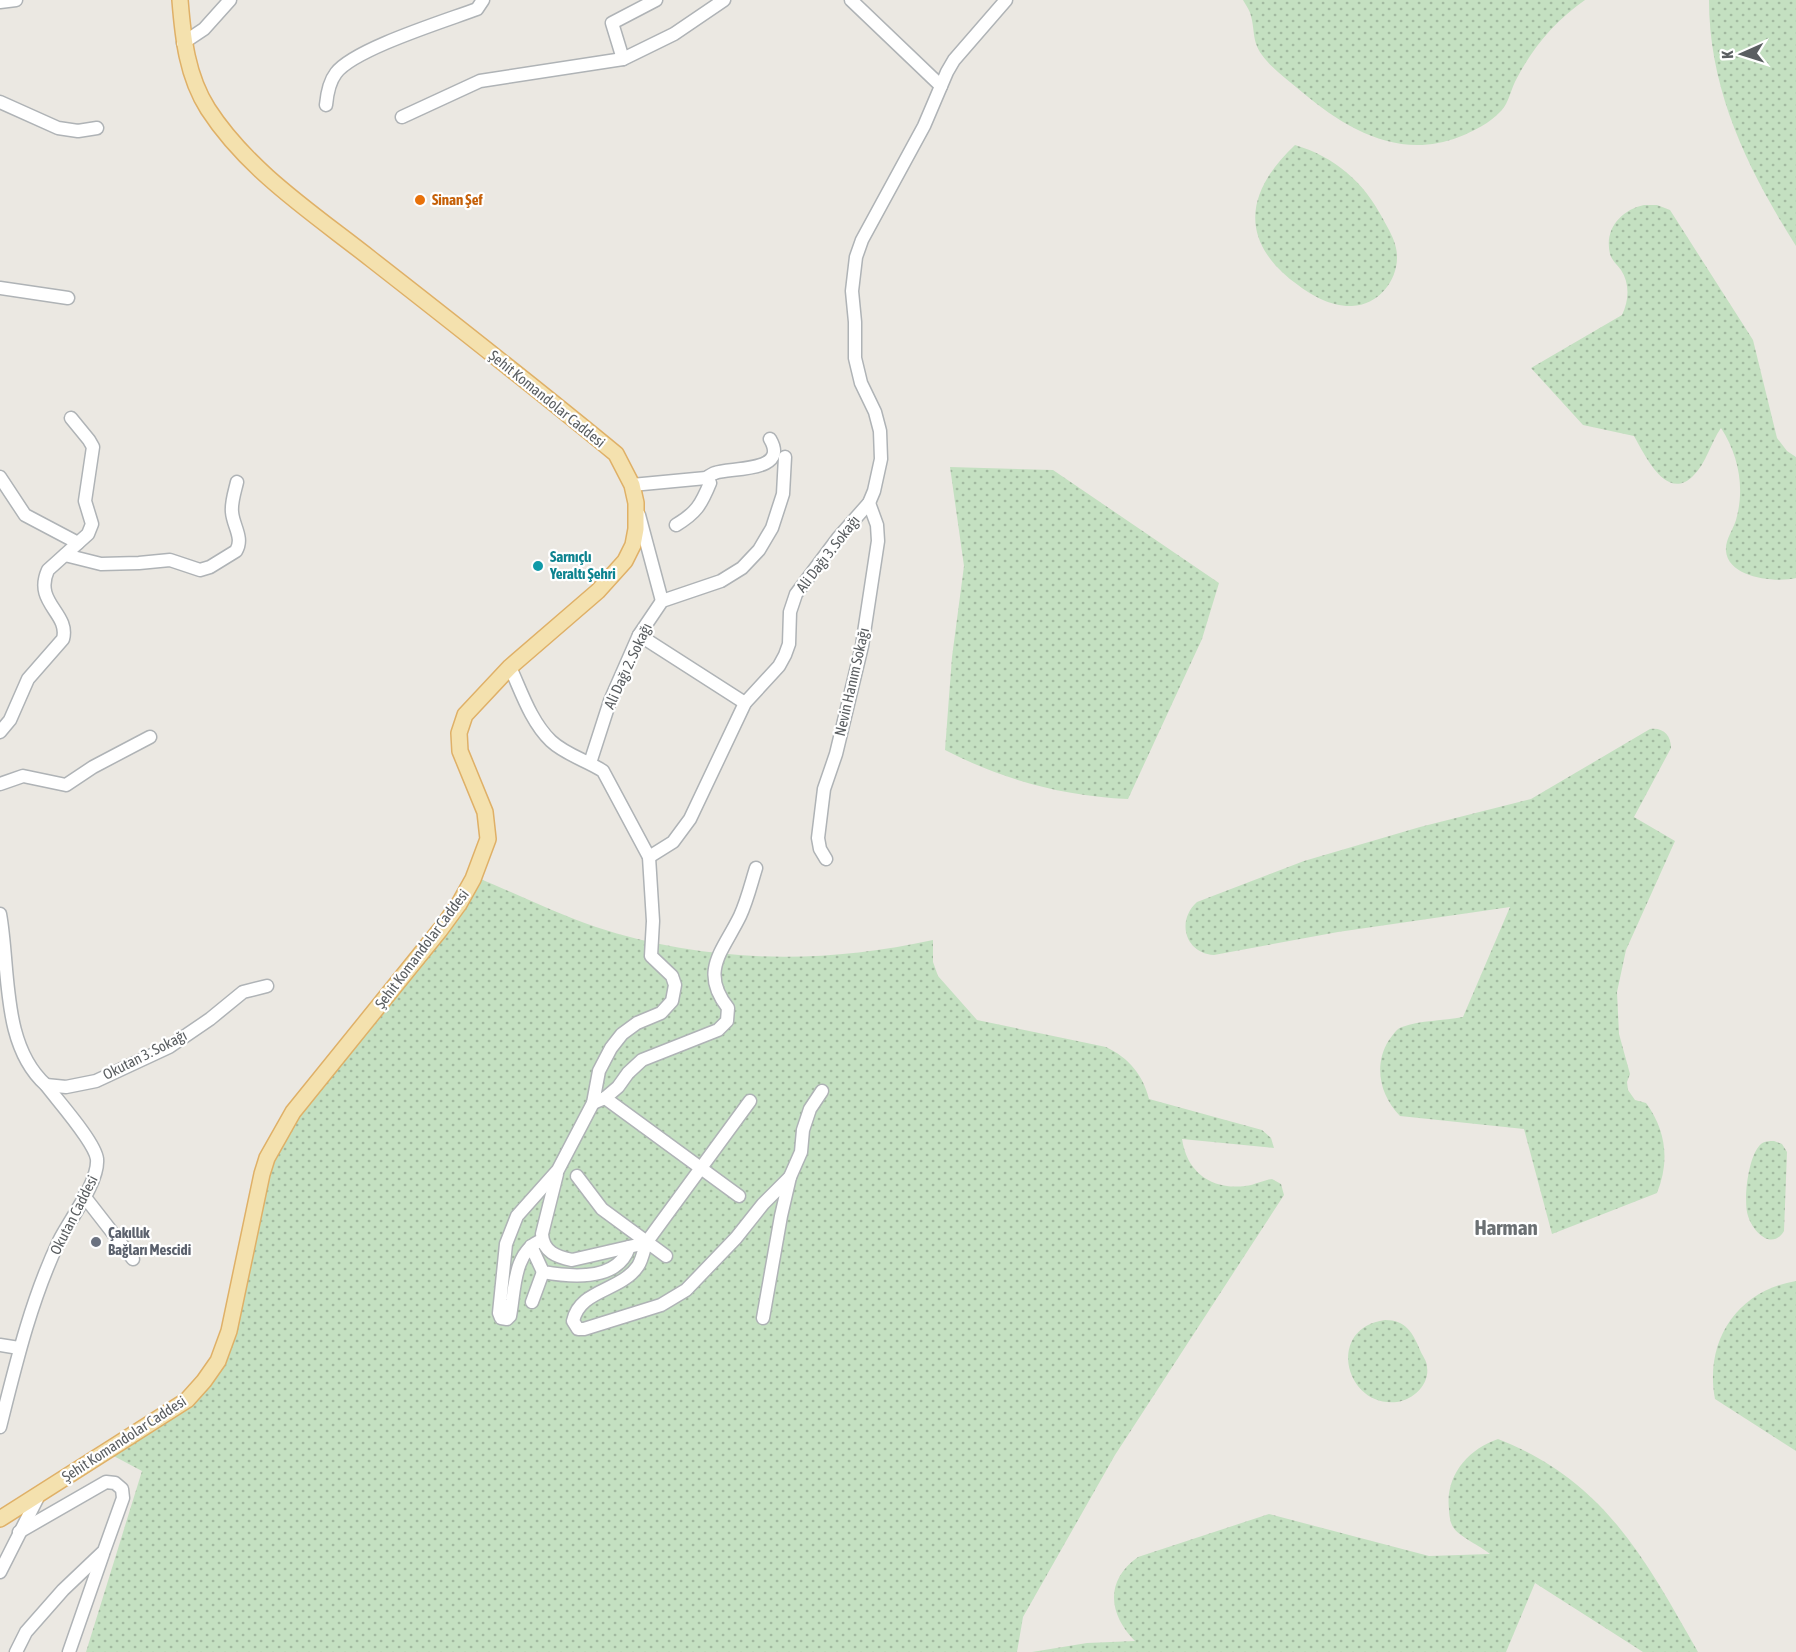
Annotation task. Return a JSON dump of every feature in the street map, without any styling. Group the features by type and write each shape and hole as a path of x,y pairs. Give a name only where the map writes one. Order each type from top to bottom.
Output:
{"main road":[{"name":"Şehit Komandolar Caddesi","path":"0,1519 187,1400 218,1361 229,1331 260,1182 271,1151 293,1112 440,930 459,904 473,879 488,839 485,812 460,751 459,733 465,716 510,667 598,591 625,561 633,545 636,529 636,503 632,485 616,454 300,203 241,153 207,108 192,77 183,43 180,0"}],"street":[{"path":"0,2 16,0"},
{"path":"183,43 204,29 230,0"},
{"path":"326,105 328,90 337,72 351,62 397,39 477,9 483,0"},
{"path":"623,59 612,23 656,0"},
{"path":"402,117 480,81 623,59 674,34 724,0"},
{"path":"851,0 941,86"},
{"name":"Ali Dağı 3. Sokağı","path":"649,857 673,842 690,819 745,703 779,666 786,655 789,644 790,612 796,594 838,538 869,503 879,476 882,446 875,412 857,371 855,358 852,291 853,275 862,240 924,126 954,60 1000,2"},
{"path":"0,102 58,128 78,131 97,128"},
{"path":"0,288 68,298"},
{"path":"0,732 10,720 28,679 63,639 64,627 44,592 48,570 88,534 92,524 85,501 93,447 71,418"},
{"path":"632,485 706,478 716,472 754,468 766,462 773,453 774,448 770,439"},
{"path":"636,503 662,601 721,581 742,568 759,550 772,528 783,494 785,457"},
{"path":"0,477 26,515 78,543"},
{"path":"676,525 691,516 702,503 710,483 706,478"},
{"path":"65,555 101,564 170,560 195,569 210,567 238,547 240,540 232,512 237,482"},
{"name":"Nevin Hanım Sokağı","path":"826,859 820,849 818,838 824,789 836,754 862,646 878,541 877,525 869,503"},
{"name":"Ali Dağı 2. Sokağı","path":"590,763 610,701 639,635 662,601"},
{"path":"639,635 745,703"},
{"path":"510,667 534,717 550,740 573,756 603,771 649,857 653,921 651,956 672,976 675,993 668,1008 637,1023 622,1034 611,1048 599,1071 599,1101"},
{"path":"0,784 23,776 66,785 93,767 150,737"},
{"path":"558,1170 542,1234 536,1243 523,1254 510,1316 505,1319 501,1318 499,1313 506,1244 517,1216 558,1170 599,1101 618,1087 628,1073 642,1060 718,1030 727,1022 728,1008 719,998 714,985 713,971 717,958 741,915 756,868"},
{"name":"Okutan Caddesi","path":"0,914 13,1024 22,1052 37,1077 46,1085 93,1146 97,1168 95,1176 47,1266 19,1348 0,1427"},
{"name":"Okutan 3. Sokağı","path":"46,1085 66,1088 96,1081 169,1047 210,1019 243,992 267,986"},
{"path":"763,1318 790,1177 801,1152 803,1130 810,1109 822,1091"},
{"path":"599,1101 702,1168 739,1196"},
{"path":"750,1101 646,1243 638,1266 617,1285 584,1300 573,1321 575,1326 584,1329 660,1305 686,1290 790,1177"},
{"path":"577,1176 602,1209 666,1256"},
{"path":"84,1196 133,1259"},
{"path":"536,1243 553,1254 572,1260 646,1243"},
{"path":"531,1302 543,1272 536,1243"},
{"path":"543,1272 571,1277 594,1274 616,1266 626,1255 629,1247"},
{"path":"0,1345 19,1348"},
{"path":"19,1532 106,1482 115,1483 122,1489 123,1498 69,1652"},
{"path":"0,1572 39,1493"},
{"path":"16,1652 26,1632 63,1590 104,1551"}],"green space":[{"path":"1243,0 1585,0 1564,16 1538,45 1517,78 1504,108 1497,115 1482,126 1459,137 1437,143 1416,145 1395,143 1356,129 1319,106 1286,79 1259,50 1250,14"},
{"path":"1709,0 1796,0 1796,246 1762,188 1734,129 1716,66"},
{"path":"1295,145 1323,156 1357,182 1391,233 1396,248 1396,268 1387,287 1372,300 1345,306 1323,300 1298,285 1279,269 1265,252 1258,234 1255,216 1258,199 1278,163"},
{"path":"1644,205 1657,205 1670,210 1753,340 1777,438 1787,451 1796,457 1796,578 1777,580 1754,576 1744,573 1729,560 1726,547 1739,508 1740,484 1736,461 1721,428 1698,471 1683,483 1674,484 1665,480 1657,472 1634,436 1583,425 1531,368 1622,315 1626,304 1627,286 1624,275 1610,254 1610,236 1616,222 1622,216"},
{"path":"950,467 1053,470 1219,583 1202,639 1128,799 1080,794 1034,785 989,770 945,750 952,657 964,566"},
{"path":"1650,729 1659,729 1665,733 1670,739 1671,748 1634,817 1675,841 1626,950 1617,992 1619,1034 1630,1074 1627,1082 1628,1090 1635,1100 1646,1103 1653,1113 1662,1135 1664,1169 1657,1193 1552,1234 1524,1129 1400,1116 1388,1099 1381,1080 1381,1060 1384,1050 1398,1029 1417,1023 1463,1017 1510,907 1338,932 1214,955 1196,949 1190,942 1186,927 1187,918 1197,902 1304,861 1420,827 1531,799"},
{"path":"478,878 596,927 637,939 721,954 806,956 848,954 933,940 933,962 938,976 977,1020 1106,1047 1122,1056 1134,1068 1143,1082 1149,1099 1262,1130 1271,1138 1274,1148 1182,1139 1189,1161 1195,1170 1212,1182 1233,1187 1252,1185 1272,1179 1281,1184 1284,1195 1115,1455 1023,1617 1017,1652 86,1652 142,1471 108,1453 184,1404 216,1361 273,1148"},
{"path":"1774,1141 1782,1144 1787,1152 1784,1231 1779,1237 1769,1239 1758,1233 1750,1222 1746,1190 1750,1168 1757,1150 1763,1143"},
{"path":"1796,1281 1796,1451 1715,1399 1713,1378 1720,1339 1729,1322 1742,1307 1757,1296 1775,1287"},
{"path":"1385,1320 1398,1322 1408,1329 1415,1338 1427,1365 1423,1385 1414,1395 1403,1401 1379,1401 1365,1393 1355,1381 1349,1366 1349,1351 1354,1337 1366,1326"},
{"path":"1498,1439 1535,1456 1567,1477 1594,1500 1640,1555 1698,1652 1643,1652 1535,1583 1506,1652 1032,1652 1087,1643 1135,1641 1120,1620 1114,1598 1115,1587 1127,1566 1138,1557 1269,1514 1429,1556 1490,1554 1453,1527 1449,1516 1449,1497 1455,1475 1461,1465 1477,1450"}],"place":[{"name":"Sinan Şef","path":"420,200"},
{"name":"Sarnıçlı Yeraltı Şehri","path":"538,566"},
{"name":"Çakıllık Bağları Mescidi","path":"96,1242"}],"district":[{"name":"Harman","path":"1506,1228"}]}
